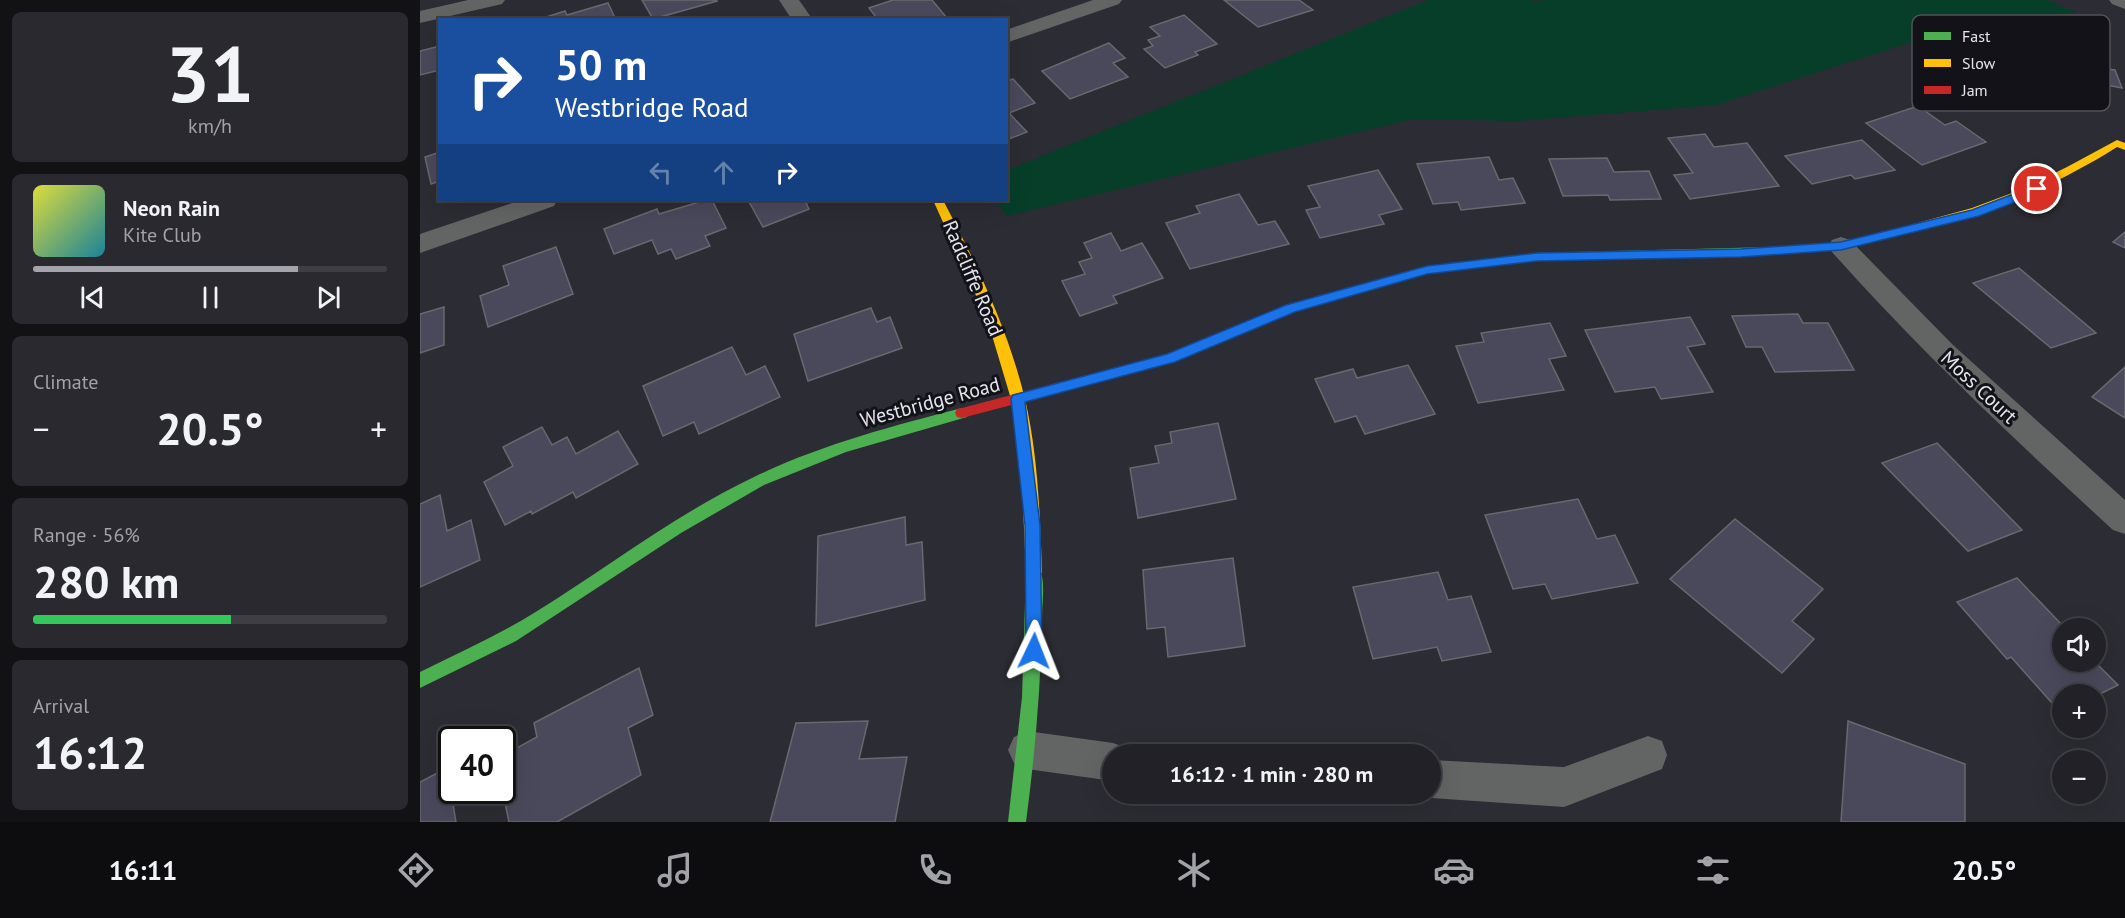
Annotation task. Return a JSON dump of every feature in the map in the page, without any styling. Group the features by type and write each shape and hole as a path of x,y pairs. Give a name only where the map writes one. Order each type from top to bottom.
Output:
{"street":[{"path":"420,18 495,0"},
{"path":"789,0 802,18"},
{"path":"1008,36 1112,0"},
{"path":"2119,0 2125,3"},
{"name":"Westbridge Road","path":"420,680 510,636 674,529 733,494 779,472 857,441 1170,358 1291,309 1427,270 1537,257 1741,253 1841,246 1975,213 2037,189 2121,145"},
{"path":"420,244 542,201"},
{"name":"Radcliffe Road","path":"938,201 987,302 1018,399 1032,525 1035,607 1027,750 1017,822"},
{"name":"Moss Court","path":"1841,246 1885,296 1987,396 2125,520"},
{"path":"1027,750 1102,760"},
{"path":"1441,780 1564,787 1648,755"}],"green space":[{"path":"1428,0 1530,0 1534,2 1544,0 2048,0 2076,12 2052,15 1912,15 1912,42 1716,105 1517,121 1413,119 1007,216 997,201 1008,201 1008,170"}],"building":[{"path":"642,0 717,1 657,18 652,18"},
{"path":"893,0 932,0 947,18 876,18 869,8"},
{"path":"1224,0 1299,0 1313,10 1258,27"},
{"path":"608,3 615,18 543,18 565,11 567,15"},
{"path":"1184,15 1217,44 1195,52 1198,55 1165,68 1144,49 1153,46 1148,40 1160,36 1150,27"},
{"path":"1109,43 1125,58 1113,63 1128,77 1070,99 1042,71"},
{"path":"438,46 438,70 420,75 420,51"},
{"path":"2110,69 2115,70 2122,88 2110,86"},
{"path":"1013,79 1035,103 1009,113 1027,132 1008,139 1008,80"},
{"path":"1912,108 1912,111 1925,111 1945,125 1956,121 1986,142 1922,165 1866,123"},
{"path":"1705,134 1714,147 1747,143 1779,186 1690,199 1674,175 1693,173 1668,138"},
{"path":"1862,140 1895,170 1855,179 1851,175 1812,184 1785,156"},
{"path":"438,153 438,182 431,184 425,157"},
{"path":"1489,157 1499,180 1513,178 1525,203 1461,210 1458,202 1433,204 1417,164"},
{"path":"1607,158 1614,172 1649,171 1661,199 1610,200 1608,195 1563,196 1549,159"},
{"path":"1378,170 1402,209 1379,215 1384,224 1320,238 1306,210 1320,207 1308,186"},
{"path":"1239,194 1258,225 1275,221 1289,244 1190,269 1166,223 1200,213 1196,206"},
{"path":"703,201 712,201 726,228 705,236 710,246 676,259 671,249 658,254 652,240 614,254 604,229 657,209 659,214"},
{"path":"749,201 812,201 806,203 809,209 763,227"},
{"path":"2125,232 2125,248 2113,242"},
{"path":"1111,233 1121,251 1142,243 1163,278 1113,296 1117,303 1080,316 1062,281 1085,274 1079,262 1092,258 1084,243"},
{"path":"556,247 573,294 488,327 480,296 509,285 503,266"},
{"path":"2019,268 2096,333 2051,348 1973,283"},
{"path":"444,307 444,345 420,353 420,314"},
{"path":"871,308 877,322 890,317 902,348 808,381 794,334"},
{"path":"1798,314 1803,323 1828,323 1854,370 1775,372 1762,347 1746,347 1732,316"},
{"path":"1690,317 1705,344 1687,347 1713,392 1661,399 1655,387 1615,392 1585,330"},
{"path":"1550,323 1566,356 1549,359 1564,390 1478,403 1456,346 1484,342 1481,333"},
{"path":"732,347 746,375 765,366 780,397 699,434 694,422 663,436 643,386"},
{"path":"1408,365 1435,414 1365,434 1356,416 1335,422 1315,379 1353,369 1357,378"},
{"path":"2125,367 2125,418 2092,397"},
{"path":"1218,423 1236,499 1138,518 1130,468 1159,463 1155,446 1172,443 1170,432"},
{"path":"542,427 552,445 567,437 576,454 618,431 638,464 576,498 573,492 532,514 531,511 505,525 484,482 513,466 503,447"},
{"path":"1937,443 2022,530 1968,551 1882,463"},
{"path":"440,495 447,531 471,520 480,560 420,587 420,504"},
{"path":"1578,499 1597,539 1615,535 1638,583 1552,599 1545,584 1513,589 1485,515"},
{"path":"905,517 906,545 922,542 925,600 816,626 818,536"},
{"path":"1735,519 1823,589 1792,621 1814,639 1782,673 1670,579"},
{"path":"1233,558 1245,646 1168,657 1165,627 1147,629 1143,570"},
{"path":"1438,572 1448,600 1471,596 1491,652 1442,661 1437,647 1373,659 1353,587"},
{"path":"2017,578 2055,618 2052,618 2052,672 2105,672 2118,685 2106,691 2106,684 2052,684 2052,703 2011,657 2007,659 1957,602"},
{"path":"639,668 653,715 628,728 641,775 557,822 509,822 505,804 516,804 516,748 537,737 534,723"},
{"path":"868,721 859,759 907,757 895,822 770,822 796,723"},
{"path":"1848,721 1965,764 1965,822 1841,822"},
{"path":"438,773 438,804 453,804 456,822 420,822 420,782"}],"traffic: fast":[{"path":"1205,344 1291,309 1427,270 1537,257 1770,251"},
{"path":"420,680 510,636 566,602 703,511 759,481 844,447 962,413"},
{"path":"1017,822 1030,697 1034,572"}],"traffic: slow":[{"path":"1925,225 2000,202 2048,182 2117,143 2125,147"},
{"path":"938,201 994,322 1018,399 1028,462 1034,572"}],"traffic: jam":[{"path":"1770,251 1841,246 1925,225"},
{"path":"962,413 1170,358 1205,344"}],"route":[{"path":"1034,651 1032,525 1018,399 1170,358 1291,309 1427,270 1537,257 1741,253 1841,246 1975,213 2037,189"}]}
